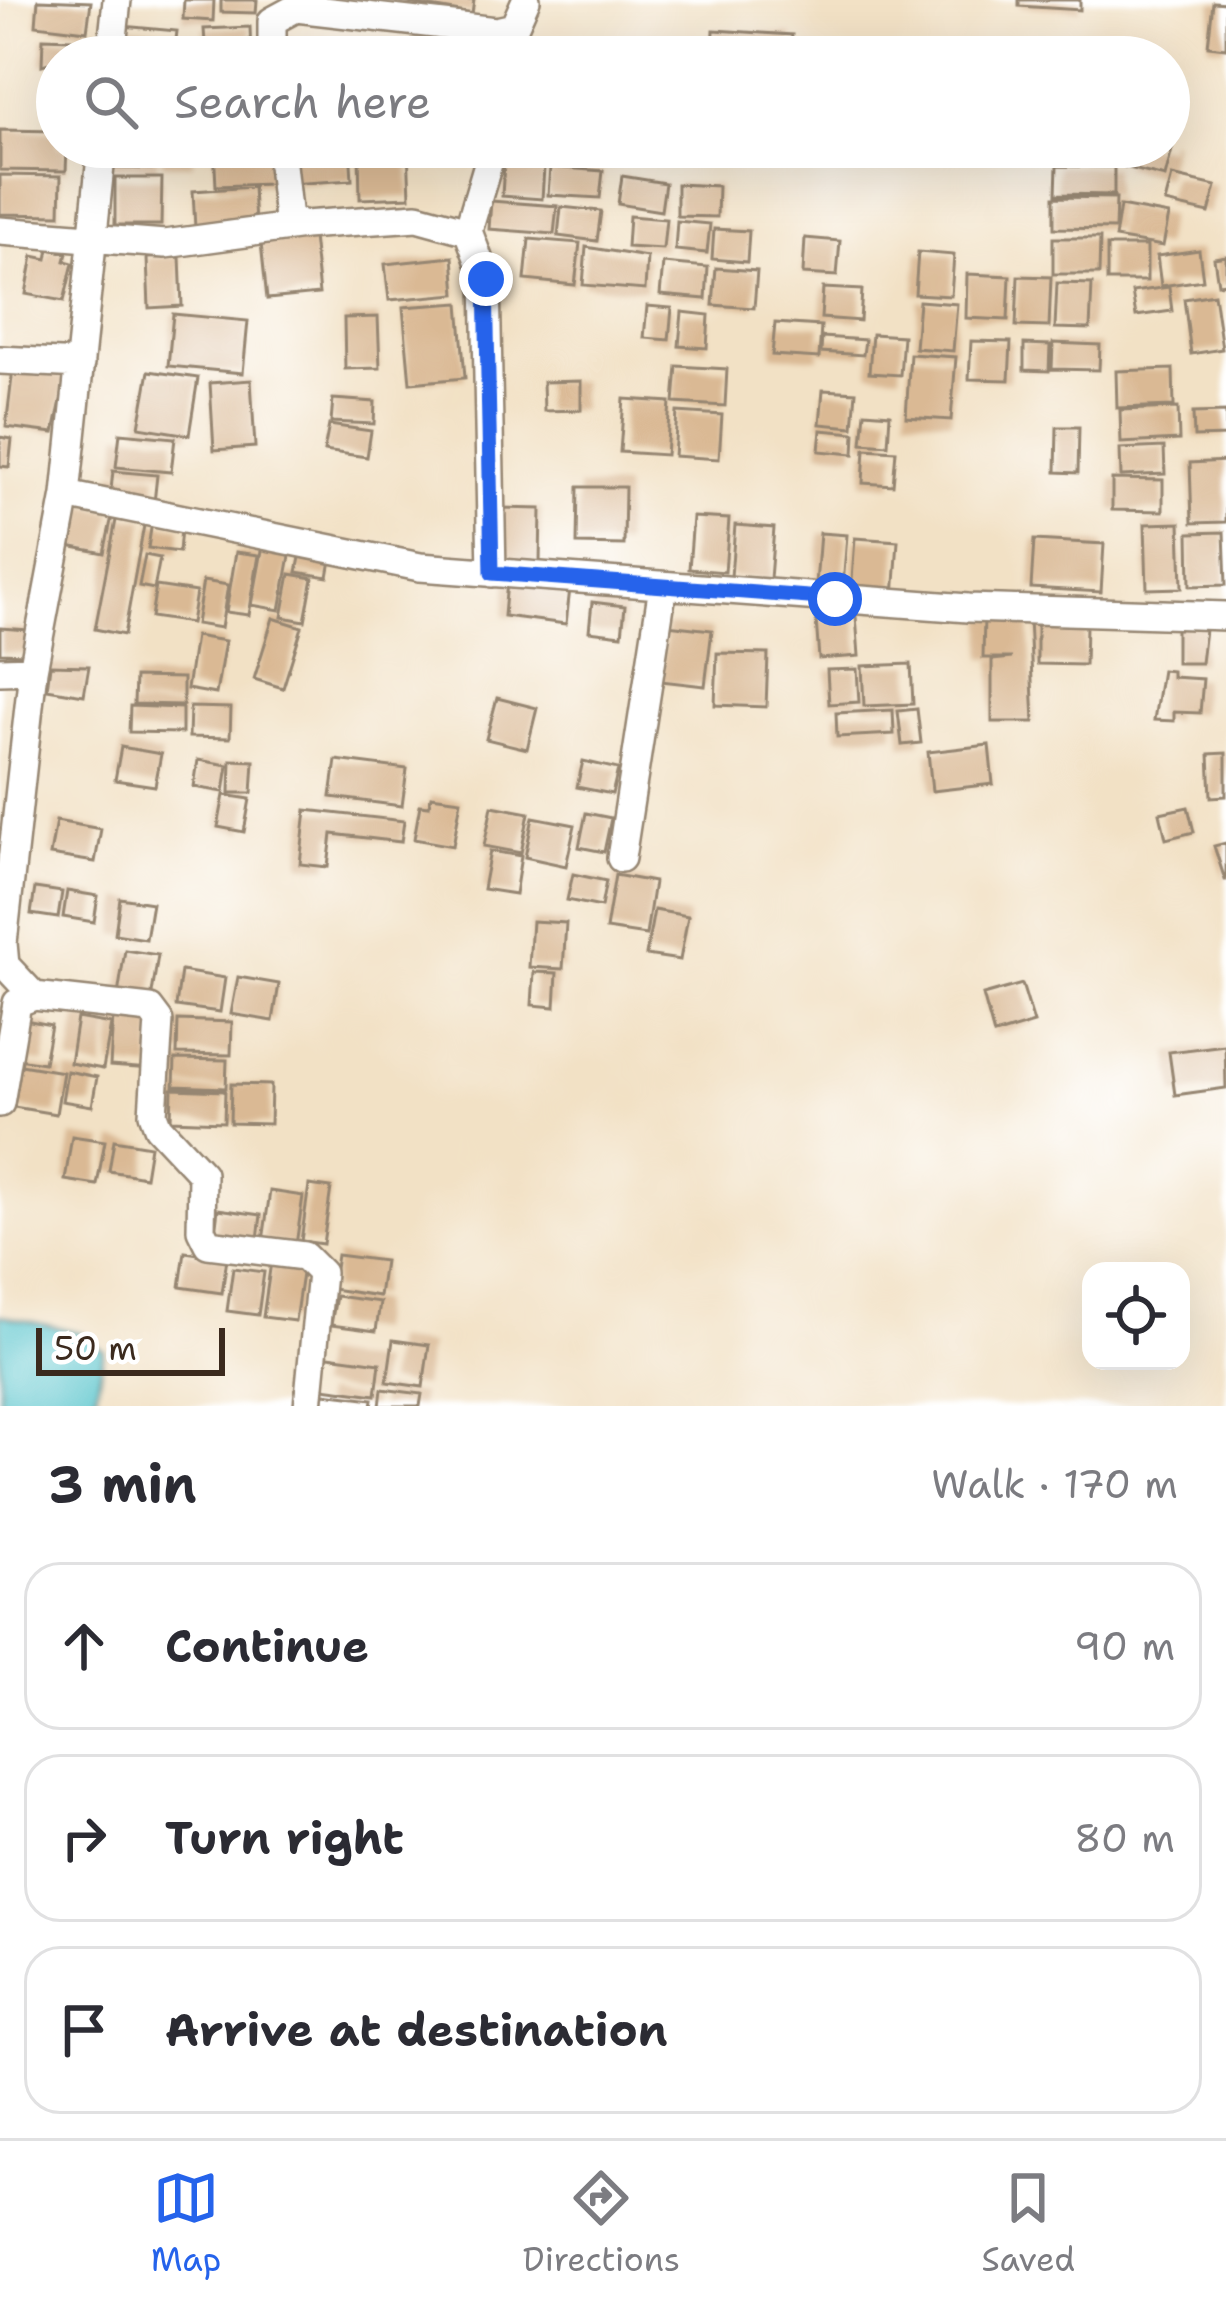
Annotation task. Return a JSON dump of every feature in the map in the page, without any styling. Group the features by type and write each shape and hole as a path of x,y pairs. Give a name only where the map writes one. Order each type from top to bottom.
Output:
{"street":[{"path":"113,36 117,0"},
{"path":"513,36 526,0"},
{"path":"272,36 272,21 296,8 496,31 514,27"},
{"path":"34,996 5,965 3,943 33,670 66,495 100,168"},
{"path":"283,168 289,219 304,225"},
{"path":"488,168 468,231 486,279 492,573"},
{"path":"0,231 165,244 304,225 417,217 468,231"},
{"path":"0,360 80,364"},
{"path":"66,495 420,567 968,608 1226,616"},
{"path":"621,858 663,586"},
{"path":"0,670 33,670"},
{"path":"0,1103 17,1003 34,996 150,1009 159,1021 154,1114 158,1127 202,1174 201,1230 208,1244 304,1256 321,1273 308,1406"}],"water":[{"path":"0,1315 83,1333 104,1351 94,1406 0,1406"}],"building":[{"path":"38,0 91,2 87,31 36,25"},
{"path":"184,0 214,0 213,21 183,19"},
{"path":"221,0 257,0 256,13 221,12"},
{"path":"390,0 474,0 472,14"},
{"path":"1019,0 1080,0 1080,10 1019,6"},
{"path":"1213,2 1226,3 1226,48 1208,46"},
{"path":"122,26 177,31 176,36 121,36"},
{"path":"250,27 250,36 204,36 204,29"},
{"path":"714,30 792,35 792,36 714,36"},
{"path":"0,130 36,131 36,168 66,168 66,171 0,170"},
{"path":"215,168 271,168 271,184 216,186"},
{"path":"288,168 351,168 352,180 289,184"},
{"path":"359,168 409,168 410,197 360,199"},
{"path":"504,168 544,168 542,199 502,196"},
{"path":"550,168 603,171 600,198 548,195"},
{"path":"1057,168 1114,168 1114,195 1056,194"},
{"path":"1128,168 1167,168 1165,177"},
{"path":"0,175 61,176 60,215 0,214"},
{"path":"622,176 665,183 661,211 618,204"},
{"path":"1172,176 1216,186 1209,213 1165,203"},
{"path":"115,178 162,178 161,225 115,225"},
{"path":"677,184 718,186 717,217 677,216"},
{"path":"253,187 255,225 195,228 193,191"},
{"path":"1054,197 1116,198 1115,229 1054,228"},
{"path":"491,201 557,206 554,234 489,229"},
{"path":"1120,206 1169,215 1163,246 1115,238"},
{"path":"561,207 601,211 597,241 558,236"},
{"path":"629,216 666,219 663,249 627,247"},
{"path":"677,221 710,224 707,253 675,250"},
{"path":"714,229 749,231 747,262 712,259"},
{"path":"313,237 319,294 267,299 261,243"},
{"path":"805,238 840,241 837,276 803,274"},
{"path":"1053,238 1100,238 1099,274 1053,274"},
{"path":"529,239 580,243 575,285 525,280"},
{"path":"1107,246 1147,246 1147,281 1107,281"},
{"path":"586,247 647,257 645,290 583,285"},
{"path":"49,249 67,253 65,261 73,263 64,301 26,294 33,256 47,259"},
{"path":"1199,250 1203,280 1161,286 1157,256"},
{"path":"918,252 954,255 951,296 915,294"},
{"path":"1226,256 1226,283 1218,284 1214,258"},
{"path":"180,257 182,306 149,308 147,258"},
{"path":"453,257 456,294 389,300 385,264"},
{"path":"663,263 708,267 706,299 660,295"},
{"path":"716,268 757,271 754,308 713,305"},
{"path":"967,274 1010,276 1008,320 966,318"},
{"path":"1018,276 1051,277 1049,327 1016,326"},
{"path":"1057,283 1092,284 1090,329 1055,328"},
{"path":"1169,287 1172,311 1136,316 1132,292"},
{"path":"823,288 862,290 860,321 821,318"},
{"path":"1214,294 1222,349 1191,354 1184,299"},
{"path":"919,301 957,304 953,351 915,348"},
{"path":"459,303 465,378 410,383 403,307"},
{"path":"647,306 672,308 669,340 644,338"},
{"path":"682,312 709,315 707,348 679,346"},
{"path":"173,314 248,321 243,373 168,366"},
{"path":"378,317 380,368 345,369 344,318"},
{"path":"775,323 821,326 819,358 772,355"},
{"path":"872,334 903,336 900,375 869,373"},
{"path":"822,337 865,340 863,355 821,352"},
{"path":"971,341 1011,342 1009,380 969,379"},
{"path":"1053,343 1100,345 1099,370 1052,369"},
{"path":"1024,344 1050,345 1049,371 1024,370"},
{"path":"910,354 956,357 951,420 906,417"},
{"path":"677,366 727,369 725,406 674,403"},
{"path":"13,369 66,377 54,433 6,427"},
{"path":"1173,369 1174,406 1117,408 1116,371"},
{"path":"149,371 198,378 189,435 139,427"},
{"path":"251,380 255,447 214,450 210,383"},
{"path":"581,381 581,410 544,411 543,382"},
{"path":"823,390 856,392 853,427 820,424"},
{"path":"333,399 375,402 374,424 331,422"},
{"path":"624,399 670,402 666,455 620,452"},
{"path":"1178,408 1179,440 1121,443 1120,410"},
{"path":"677,412 722,415 719,459 674,456"},
{"path":"865,412 890,414 888,445 862,443"},
{"path":"1226,412 1226,436 1194,437 1193,413"},
{"path":"329,425 371,431 367,457 324,451"},
{"path":"1057,427 1079,427 1078,473 1056,472"},
{"path":"821,430 855,433 854,454 819,451"},
{"path":"120,433 175,438 171,472 116,467"},
{"path":"0,437 12,439 9,467 0,466"},
{"path":"1164,447 1165,474 1121,476 1120,449"},
{"path":"865,449 896,451 893,485 863,483"},
{"path":"1226,461 1226,522 1192,523 1190,463"},
{"path":"113,471 157,475 154,503 110,499"},
{"path":"1112,479 1163,480 1163,511 1112,510"},
{"path":"578,487 625,487 624,545 577,544"},
{"path":"76,504 113,512 104,553 68,546"},
{"path":"499,508 541,509 540,562 498,562"},
{"path":"117,515 145,520 124,635 95,629"},
{"path":"693,517 729,519 725,572 689,569"},
{"path":"152,522 181,528 179,552 148,548"},
{"path":"1180,523 1182,588 1147,589 1145,524"},
{"path":"735,525 774,528 770,579 731,577"},
{"path":"1224,532 1226,585 1190,586 1189,533"},
{"path":"820,533 847,535 843,586 816,584"},
{"path":"855,538 898,541 894,597 851,594"},
{"path":"1034,540 1104,544 1101,592 1031,588"},
{"path":"263,545 291,550 280,610 252,605"},
{"path":"302,548 332,554 328,577 297,572"},
{"path":"236,552 259,555 249,615 226,612"},
{"path":"145,555 160,558 154,589 139,586"},
{"path":"290,574 313,578 305,621 282,617"},
{"path":"203,581 228,585 221,628 196,624"},
{"path":"507,581 570,588 566,624 504,616"},
{"path":"156,586 196,592 191,623 151,617"},
{"path":"592,602 625,606 622,635 589,631"},
{"path":"856,616 859,656 819,659 816,619"},
{"path":"984,617 1029,618 1034,722 992,722 992,660 1012,658 983,658"},
{"path":"273,618 302,627 283,688 254,679"},
{"path":"1176,621 1206,621 1201,663 1176,663"},
{"path":"1037,624 1086,625 1085,665 1037,664"},
{"path":"667,625 712,630 705,686 661,681"},
{"path":"0,628 28,630 27,654 0,653"},
{"path":"195,636 225,641 216,694 187,689"},
{"path":"717,653 768,654 766,707 715,705"},
{"path":"911,664 913,704 864,706 862,666"},
{"path":"50,665 89,666 84,695 47,689"},
{"path":"857,669 859,702 829,704 827,670"},
{"path":"1162,670 1172,671 1172,677 1203,679 1200,713 1174,712 1174,721 1154,720"},
{"path":"135,677 183,678 183,705 134,704"},
{"path":"497,698 537,708 527,749 486,739"},
{"path":"130,706 182,708 182,733 129,732"},
{"path":"190,707 231,708 230,738 189,737"},
{"path":"917,709 921,743 902,745 898,711"},
{"path":"893,710 894,734 837,737 836,713"},
{"path":"989,745 993,784 932,791 928,752"},
{"path":"121,747 161,754 155,786 115,780"},
{"path":"1226,753 1226,796 1211,797 1209,754"},
{"path":"198,760 228,765 224,792 194,787"},
{"path":"231,760 254,761 252,793 230,793"},
{"path":"336,760 407,769 402,806 331,797"},
{"path":"583,761 618,769 612,794 577,787"},
{"path":"224,795 250,799 244,832 218,827"},
{"path":"431,796 461,800 453,846 414,839 420,805 429,806"},
{"path":"492,806 529,813 521,853 484,846"},
{"path":"1188,807 1194,832 1166,839 1160,813"},
{"path":"306,810 404,821 401,842 332,834 328,867 300,864"},
{"path":"586,813 611,818 604,852 579,847"},
{"path":"533,817 575,825 566,866 525,857"},
{"path":"56,821 101,829 95,862 50,855"},
{"path":"1226,843 1226,880 1225,880 1214,846"},
{"path":"490,851 521,856 515,894 483,889"},
{"path":"573,874 606,881 601,907 567,900"},
{"path":"615,875 654,882 646,935 606,929"},
{"path":"35,888 62,892 58,918 31,914"},
{"path":"67,891 98,896 94,922 63,917"},
{"path":"120,898 152,903 146,939 115,934"},
{"path":"654,910 688,916 680,960 646,955"},
{"path":"532,921 566,923 563,969 529,967"},
{"path":"125,950 158,955 151,1000 118,995"},
{"path":"181,971 225,978 220,1012 176,1006"},
{"path":"534,972 557,973 555,1007 532,1005"},
{"path":"238,977 279,984 273,1021 231,1014"},
{"path":"1022,984 1034,1023 994,1035 983,995"},
{"path":"113,1016 153,1018 151,1069 110,1066"},
{"path":"77,1018 111,1024 103,1069 70,1063"},
{"path":"25,1020 51,1025 44,1063 18,1059"},
{"path":"178,1020 232,1022 231,1055 177,1054"},
{"path":"1225,1045 1226,1088 1175,1095 1169,1052"},
{"path":"175,1059 227,1060 226,1088 174,1086"},
{"path":"21,1065 63,1072 56,1114 14,1107"},
{"path":"67,1071 97,1077 92,1106 62,1101"},
{"path":"231,1084 271,1085 270,1124 230,1123"},
{"path":"172,1089 225,1091 224,1122 171,1120"},
{"path":"72,1136 105,1141 97,1185 65,1180"},
{"path":"114,1140 150,1146 145,1177 109,1171"},
{"path":"309,1185 331,1188 323,1244 301,1241"},
{"path":"270,1191 303,1196 296,1245 263,1241"},
{"path":"218,1209 261,1215 258,1239 215,1233"},
{"path":"185,1252 227,1258 222,1293 180,1287"},
{"path":"337,1255 384,1261 379,1296 332,1289"},
{"path":"271,1262 303,1267 295,1321 263,1317"},
{"path":"233,1268 264,1272 258,1315 227,1311"},
{"path":"336,1296 380,1302 376,1331 331,1325"},
{"path":"393,1340 429,1345 423,1387 387,1382"},
{"path":"321,1355 380,1363 376,1395 316,1387"},
{"path":"382,1389 422,1394 420,1406 380,1406"},
{"path":"324,1393 373,1399 372,1406 322,1406"}],"route":[{"path":"486,279 492,573 835,599"}]}
